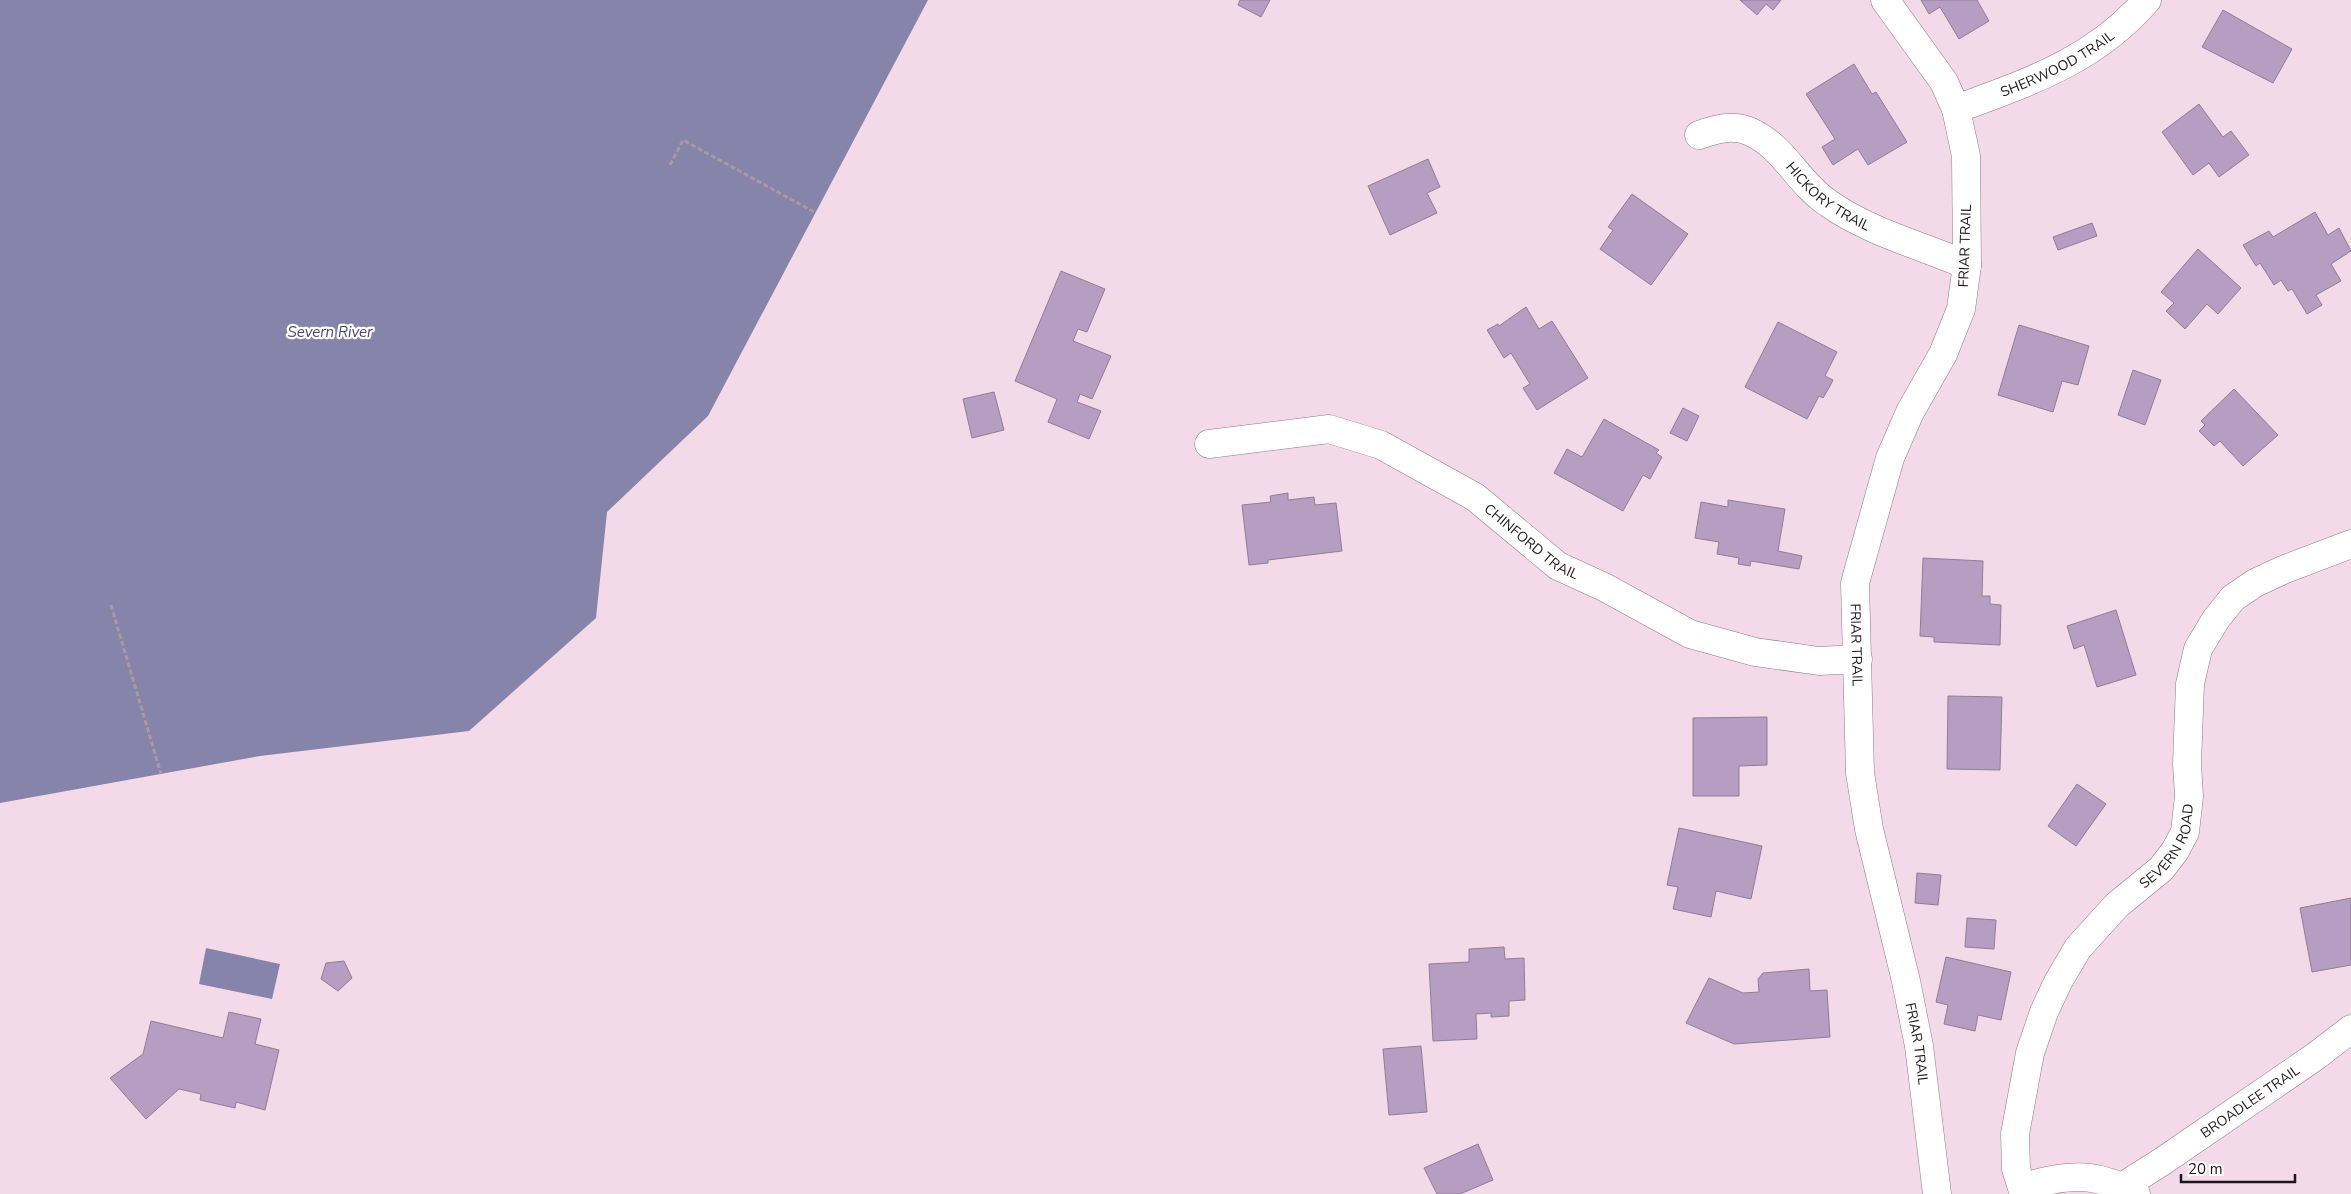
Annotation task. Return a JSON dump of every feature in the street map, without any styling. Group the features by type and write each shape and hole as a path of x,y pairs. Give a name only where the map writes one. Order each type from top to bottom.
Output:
{"street":[{"name":"FRIAR TRAIL","path":"1885,0 1944,82 1956,110 1966,156 1967,264 1961,309 1944,354 1920,393 1890,458 1866,539 1856,583 1858,748 1863,800 1906,981 1919,1046 1937,1194"},
{"name":"SHERWOOD TRAIL","path":"1956,110 2044,76 2068,64 2114,33 2147,0"},
{"name":"HICKORY TRAIL","path":"1699,135 1726,127 1749,131 1778,149 1816,193 1845,214 1967,264"},
{"name":"CHINFORD TRAIL","path":"1209,444 1329,429 1381,445 1475,496 1558,566 1604,587 1690,634 1755,652 1819,661 1858,659"},
{"name":"SEVERN ROAD","path":"2024,1194 2016,1169 2016,1134 2030,1053 2044,1012 2058,982 2078,948 2117,905 2161,869 2175,851 2185,832 2189,796 2187,764 2189,693 2198,649 2216,619 2233,598 2255,583 2283,570 2351,544"},
{"name":"BROADLEE TRAIL","path":"2031,1194 2038,1182 2056,1178 2107,1180 2129,1190 2163,1162 2324,1050 2351,1029"}],"path":[{"path":"670,165 684,140 816,212"},
{"path":"111,605 161,774"}],"water":[{"name":"Severn River","path":"0,0 928,0 708,416 607,512 596,618 469,731 260,756 0,803"},
{"path":"206,948 280,964 272,999 199,984"}],"building":[{"path":"1240,0 1270,0 1261,17 1238,5"},
{"path":"1740,0 1781,0 1773,10 1766,4 1757,15"},
{"path":"1921,0 1977,0 1989,21 1959,39 1940,7 1929,14"},
{"path":"2223,10 2292,49 2273,83 2202,47"},
{"path":"1854,64 1872,94 1876,92 1907,142 1868,165 1858,149 1833,165 1822,147 1835,139 1806,94"},
{"path":"2199,104 2223,137 2231,131 2249,155 2219,177 2209,163 2193,175 2162,132"},
{"path":"1428,159 1440,187 1427,193 1437,213 1390,235 1368,186"},
{"path":"1632,194 1688,234 1651,285 1600,249 1613,230 1608,227"},
{"path":"2315,212 2328,235 2339,228 2351,251 2331,264 2341,281 2316,295 2322,305 2307,314 2292,289 2288,291 2281,280 2274,285 2260,263 2256,266 2243,245 2269,231 2273,237"},
{"path":"2092,223 2097,236 2058,250 2053,237"},
{"path":"2198,249 2241,288 2218,314 2207,304 2185,329 2166,311 2174,303 2161,292"},
{"path":"1061,271 1105,289 1087,332 1078,329 1073,341 1111,356 1092,399 1080,394 1077,402 1101,411 1089,439 1048,422 1057,399 1015,381"},
{"path":"1526,307 1539,329 1552,321 1588,378 1537,410 1523,388 1530,384 1511,353 1504,358 1487,330 1498,324 1499,326"},
{"path":"1778,322 1837,352 1825,376 1833,380 1823,398 1819,396 1807,419 1745,387"},
{"path":"2019,325 2089,346 2078,385 2062,381 2053,412 1998,395"},
{"path":"2133,370 2161,380 2145,425 2118,415"},
{"path":"2234,389 2278,435 2243,466 2220,441 2214,446 2199,431 2205,425 2201,421"},
{"path":"994,392 1004,430 972,438 963,399"},
{"path":"1683,408 1699,416 1687,441 1670,433"},
{"path":"1604,419 1659,450 1656,453 1662,457 1650,479 1643,475 1623,511 1554,473 1567,449 1582,457"},
{"path":"1288,493 1288,500 1314,497 1315,505 1336,503 1342,551 1268,560 1268,563 1249,565 1242,505 1271,502 1270,496"},
{"path":"1728,500 1785,509 1778,551 1802,556 1799,569 1751,561 1750,566 1738,564 1739,558 1717,554 1719,542 1695,538 1701,502 1728,507"},
{"path":"1923,558 1983,561 1982,596 1990,596 1990,604 2001,605 2000,645 1934,642 1934,637 1920,636"},
{"path":"2116,610 2136,675 2097,687 2084,645 2074,649 2067,626"},
{"path":"1948,696 2002,697 2000,770 1947,769"},
{"path":"1767,717 1767,765 1739,766 1739,796 1693,796 1693,718"},
{"path":"2077,784 2106,804 2076,846 2048,826"},
{"path":"1679,828 1762,846 1751,899 1716,891 1711,917 1673,909 1678,887 1667,885"},
{"path":"1917,873 1941,875 1938,905 1915,903"},
{"path":"2351,898 2351,965 2312,972 2300,908"},
{"path":"1967,918 1996,920 1994,949 1965,947"},
{"path":"1504,947 1505,959 1524,958 1525,1000 1509,1001 1509,1016 1491,1017 1491,1013 1476,1014 1477,1039 1433,1041 1429,964 1469,962 1469,949"},
{"path":"1946,957 2011,972 2001,1020 1978,1015 1975,1031 1944,1024 1948,1005 1936,1002"},
{"path":"344,961 352,978 338,991 321,979 326,963"},
{"path":"1809,969 1810,991 1827,990 1830,1037 1734,1044 1686,1023 1709,978 1743,993 1759,992 1758,979 1763,973"},
{"path":"229,1012 261,1019 255,1044 279,1050 265,1110 236,1102 235,1108 200,1100 201,1094 179,1089 146,1119 110,1078 143,1054 151,1021 223,1038"},
{"path":"1421,1046 1427,1112 1389,1115 1383,1049"},
{"path":"1478,1144 1493,1180 1460,1194 1437,1194 1424,1168"}]}
